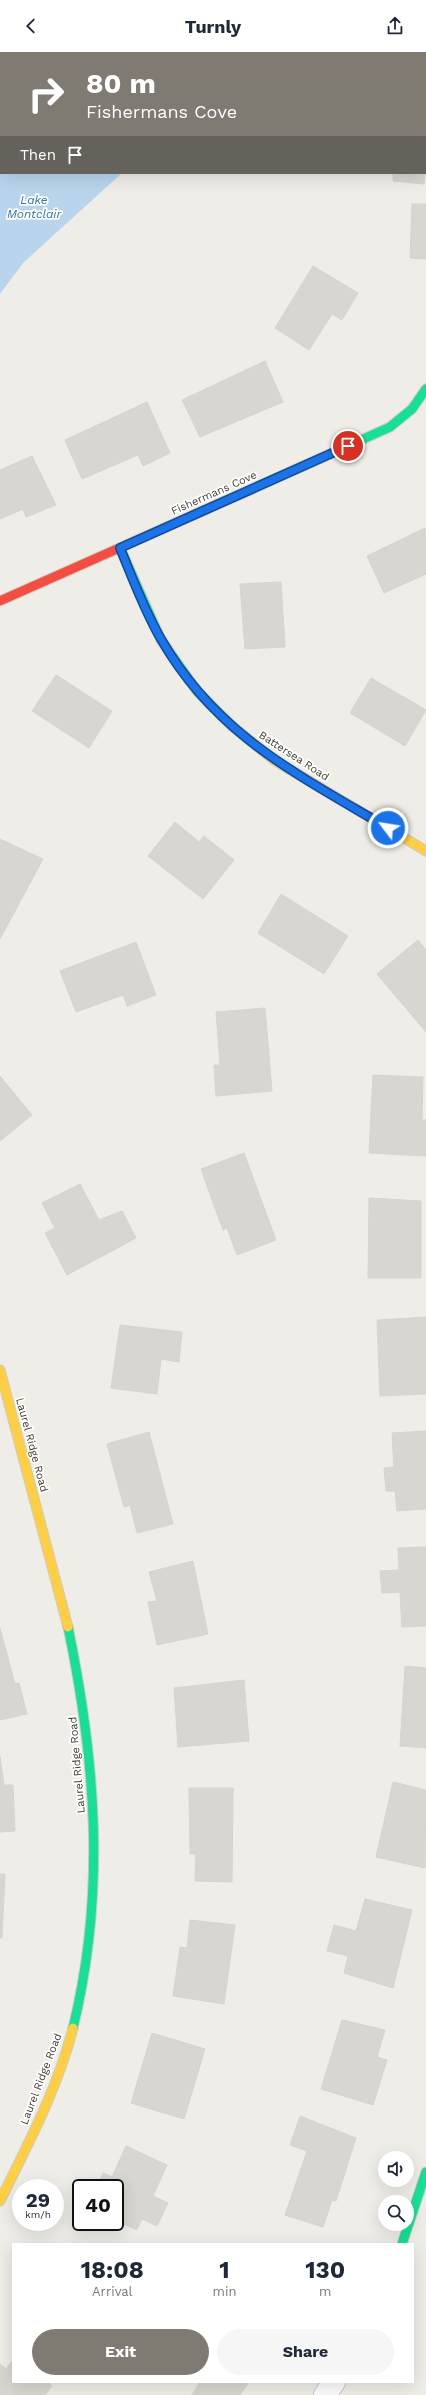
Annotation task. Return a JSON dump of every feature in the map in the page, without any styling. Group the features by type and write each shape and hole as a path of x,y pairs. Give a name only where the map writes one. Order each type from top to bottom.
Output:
{"street":[{"name":"Fishermans Cove","path":"0,601 390,426 412,409 426,389"},
{"name":"Battersea Road","path":"120,548 147,612 161,640 197,691 241,735 274,760 426,851"},
{"name":"Laurel Ridge Road","path":"0,1370 69,1629 84,1711 93,1809 92,1901 84,1975 70,2040 36,2127 0,2201"},
{"path":"402,2243 426,2172"},
{"path":"325,2395 333,2383"}],"water":[{"name":"Lake Montclair","path":"0,174 121,174 23,263 0,294"}],"building":[{"path":"393,174 425,174 424,184 393,181"},
{"path":"412,204 426,204 426,259 410,258"},
{"path":"313,266 358,293 342,320 332,314 309,350 275,328"},
{"path":"265,361 283,402 200,437 182,400"},
{"path":"147,402 170,453 143,466 138,455 82,479 65,440"},
{"path":"32,456 56,505 26,517 23,509 0,519 0,470"},
{"path":"425,528 426,574 384,593 367,556"},
{"path":"281,582 285,647 245,649 240,584"},
{"path":"56,675 112,711 89,748 32,711"},
{"path":"371,678 426,710 405,746 350,713"},
{"path":"175,822 199,842 204,836 234,860 203,899 148,856"},
{"path":"0,839 43,859 0,939"},
{"path":"281,894 348,936 324,974 258,933"},
{"path":"418,940 426,950 426,1032 377,974"},
{"path":"136,942 156,995 127,1006 123,995 76,1012 60,971"},
{"path":"265,1008 272,1091 216,1096 214,1065 220,1065 216,1012"},
{"path":"373,1075 423,1077 422,1120 426,1120 426,1156 369,1153"},
{"path":"0,1076 32,1115 0,1141"},
{"path":"244,1153 276,1240 237,1255 227,1228 223,1230 201,1169"},
{"path":"80,1184 99,1220 122,1211 136,1238 67,1275 45,1233 55,1228 42,1203"},
{"path":"369,1198 421,1201 421,1278 368,1278"},
{"path":"426,1317 426,1394 380,1396 377,1320"},
{"path":"120,1325 182,1332 179,1362 161,1359 157,1394 111,1388"},
{"path":"426,1431 426,1509 397,1511 395,1491 386,1491 384,1468 394,1467 392,1433"},
{"path":"149,1432 173,1524 137,1533 130,1505 124,1507 107,1444"},
{"path":"426,1547 426,1626 402,1627 400,1592 382,1593 380,1571 399,1570 398,1548"},
{"path":"193,1561 208,1634 157,1645 148,1602 157,1601 149,1572"},
{"path":"0,1628 15,1684 19,1683 27,1714 0,1720"},
{"path":"405,1666 426,1668 426,1748 400,1746"},
{"path":"244,1680 249,1741 178,1747 174,1688"},
{"path":"0,1757 4,1785 13,1785 15,1831 0,1832"},
{"path":"393,1782 426,1790 425,1868 376,1857"},
{"path":"189,1788 233,1788 232,1882 195,1881 196,1854 190,1854"},
{"path":"0,1874 5,1874 2,1938 0,1938"},
{"path":"365,1899 412,1910 393,1988 344,1973 348,1956 327,1951 334,1925 356,1931"},
{"path":"190,1920 235,1925 224,2004 173,1996 180,1947 187,1948"},
{"path":"342,2020 385,2030 377,2057 387,2060 373,2105 321,2089"},
{"path":"152,2033 205,2049 184,2119 131,2103"},
{"path":"300,2116 356,2138 336,2201 332,2200 323,2227 285,2215 307,2151 290,2145"},
{"path":"126,2146 167,2165 153,2196 168,2203 157,2226 142,2219 137,2230 124,2224 124,2179 101,2179 103,2173 112,2177"},
{"path":"12,2361 12,2383 49,2383 52,2386 45,2395 0,2395 0,2364 6,2369"},
{"path":"199,2383 248,2383 240,2395 192,2395"}],"traffic: fast":[{"path":"252,489 390,427 412,409 426,389"},
{"path":"120,548 161,640 197,691 232,726"},
{"path":"68,1627 78,1677 85,1728 91,1778 93,1828 93,1877 90,1927 83,1978 73,2028"},
{"path":"402,2243 426,2172"}],"traffic: slow":[{"path":"232,726 274,760 426,851"},
{"path":"0,1370 68,1627"},
{"path":"0,2201 50,2095 67,2050 73,2028"}],"traffic: jam":[{"path":"0,601 252,489"}],"route":[{"path":"348,446 120,548 147,612 161,640 197,691 241,735 274,760 388,828"}]}
